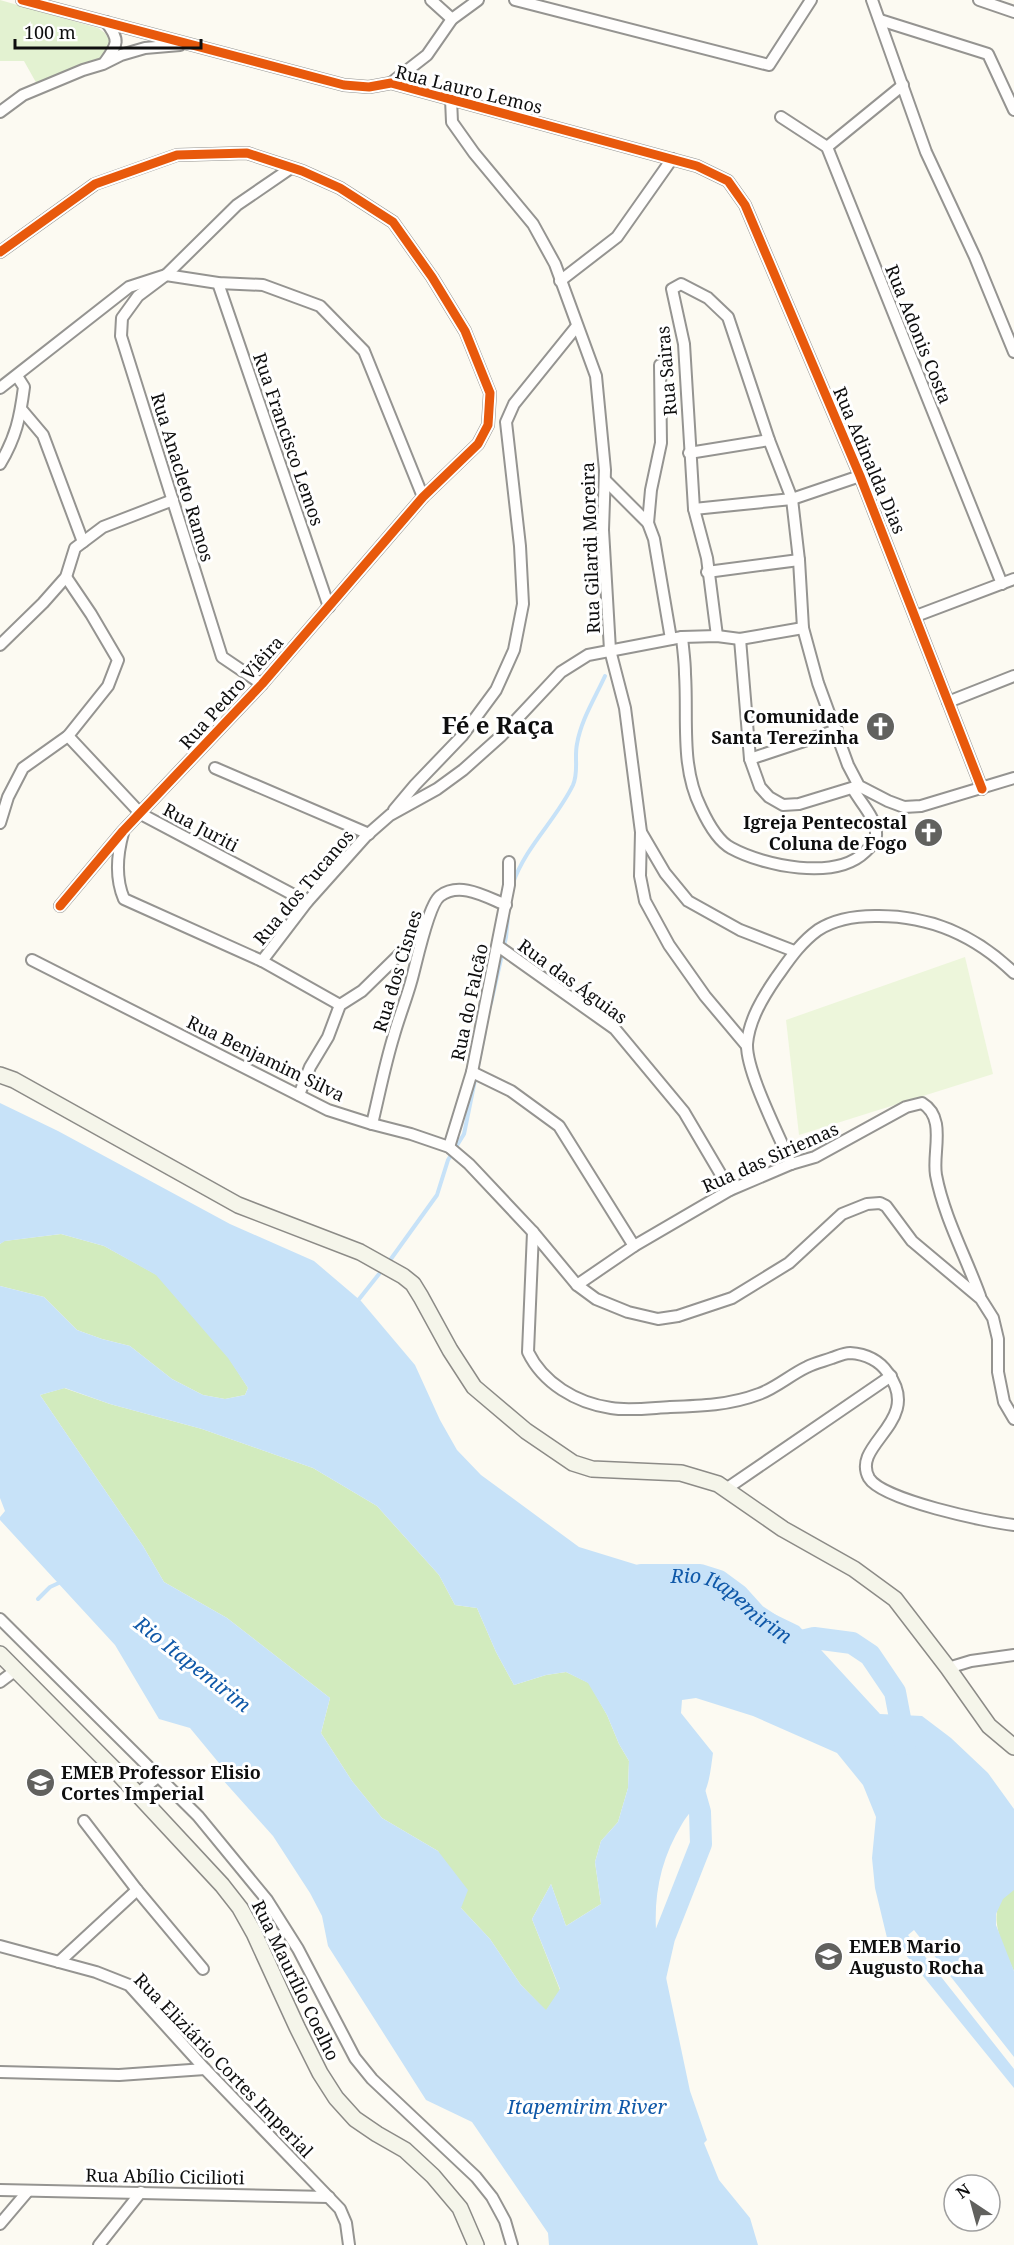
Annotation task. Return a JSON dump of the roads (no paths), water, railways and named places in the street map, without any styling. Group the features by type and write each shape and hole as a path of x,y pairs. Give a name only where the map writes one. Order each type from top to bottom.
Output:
{"street":[{"name":"Rua Lauro Lemos","path":"22,0 344,85 369,87 391,83 697,166"},
{"path":"431,0 452,19"},
{"path":"391,83 427,55 452,19 478,0"},
{"path":"515,0 769,65 811,0"},
{"path":"872,0 926,152 975,257 1014,352"},
{"path":"979,0 1014,12"},
{"path":"880,20 988,54 1014,110"},
{"path":"103,64 116,46 115,34 106,22"},
{"path":"0,112 24,95 121,55 145,48 187,44"},
{"path":"781,117 827,147 903,86"},
{"name":"Rua Gilardi Moreira","path":"451,99 452,122 474,153 533,224 555,264 596,375 605,480 603,530 610,650 625,708 641,832 665,873 688,901 740,930 794,951"},
{"name":"Rua Adonis Costa","path":"827,147 1002,584"},
{"name":"Rua Pedro Viêira","path":"0,252 95,184 177,155 246,153 340,188 393,222 432,277 465,331 490,393 488,426 478,444 423,497 262,684 123,831 60,906"},
{"path":"561,281 617,237 672,159"},
{"name":"Rua Adinalda Dias","path":"697,166 728,181 745,205 860,476 982,789"},
{"name":"Rua Anacleto Ramos","path":"262,684 222,657 122,336 122,318 138,296 166,274 237,205 291,168"},
{"path":"0,388 129,287 166,274 218,283 263,285 320,306 364,351 423,497"},
{"name":"Rua Francisco Lemos","path":"218,283 329,607"},
{"name":"Rua Sairas","path":"648,523 685,674 687,768 700,807 715,832 729,847 788,867 807,869 835,866 859,858 876,841 877,831 856,788 818,682 803,628 800,560 792,499 769,440 728,317 708,298 681,284 672,289 684,344 694,509 707,558 717,636"},
{"path":"390,815 462,736 496,690 514,650 523,604 520,546 506,422 514,404 577,326"},
{"path":"648,523 651,490 661,443 660,365"},
{"path":"0,464 13,443 21,409 24,387 17,376"},
{"path":"21,409 43,435 83,542"},
{"path":"689,453 769,440"},
{"path":"694,509 792,499 860,476"},
{"path":"605,480 648,523"},
{"path":"0,645 66,577 75,548 103,527 173,500"},
{"path":"707,572 800,560"},
{"path":"0,823 8,797 23,768 68,736 108,686 118,660 66,577"},
{"path":"916,616 1014,579"},
{"path":"390,815 437,789 463,770 501,736 561,672 588,655 676,638 717,636 741,639 803,628"},
{"path":"741,639 750,759 760,787 769,797 783,804 799,804 856,788 904,807 921,806 1014,778"},
{"path":"948,702 1014,676"},
{"path":"750,759 837,730"},
{"name":"Rua Juriti","path":"68,736 141,814 308,902"},
{"path":"215,768 369,834"},
{"name":"Rua dos Tucanos","path":"262,961 308,902 369,834 390,815"},
{"path":"123,831 119,849 118,874 119,888 124,899 262,961 340,1005"},
{"path":"641,832 640,876 645,901 669,945 705,996 747,1046"},
{"name":"Rua do Falcão","path":"449,1147 472,1072 506,905 509,862"},
{"name":"Rua dos Cisnes","path":"372,1124 394,1034 435,902 448,892 468,890 506,905"},
{"path":"791,1164 756,1083 747,1046 751,1024 766,993 794,951 819,930 850,916 895,915 929,921 972,940 1014,973"},
{"path":"299,1095 310,1067 328,1037 340,1005 363,991 429,918"},
{"name":"Rua das Águias","path":"498,946 615,1029 684,1112 730,1190"},
{"name":"Rua Benjamim Silva","path":"32,960 328,1110 449,1147 469,1164 532,1232 577,1286 596,1299 628,1312 658,1319 678,1316 732,1298 789,1263 842,1214 867,1204 880,1203 886,1206 912,1240 981,1299"},
{"path":"472,1072 511,1091 559,1126 634,1246"},
{"path":"0,1075 14,1080 238,1205 360,1252 403,1276 413,1284 422,1297 450,1350 474,1387 526,1431 573,1463 592,1469 681,1473 718,1484 757,1512 854,1569 895,1599 989,1726 1014,1747"},
{"name":"Rua das Siriemas","path":"577,1286 634,1246 730,1190 791,1164 815,1157 906,1107 922,1103 928,1106 936,1125 936,1174 949,1221 981,1299"},
{"path":"532,1232 528,1352 536,1367 551,1383 576,1398 611,1408 718,1405 761,1394 807,1367 847,1353 870,1356 884,1366 900,1396 898,1410 868,1457 866,1467 869,1478 880,1489 955,1514 1014,1525"},
{"path":"981,1299 993,1318 998,1339 998,1372 1004,1402 1014,1419"},
{"path":"726,1489 891,1376"},
{"path":"0,1619 198,1816 267,1900 298,1949 355,2058 372,2079 476,2176 492,2197 505,2221 512,2245"},
{"name":"Rua Maurílio Coelho","path":"0,1654 137,1794 215,1877 240,1908 310,2055 336,2098 356,2119 376,2134 405,2150 433,2176 460,2208 476,2245"},
{"path":"948,1668 971,1661 1014,1654"},
{"path":"0,1682 16,1670"},
{"path":"137,1794 159,1776"},
{"path":"84,1821 203,1970"},
{"path":"59,1962 137,1890"},
{"name":"Rua Eliziário Cortes Imperial","path":"0,1946 96,1972 129,1985 205,2069 340,2210 346,2223 348,2245"},
{"path":"0,2072 119,2075 205,2069"},
{"name":"Rua Abílio Cicilioti","path":"0,2190 329,2197"},
{"path":"0,2224 28,2191"},
{"path":"99,2245 141,2192"}],"water":[{"name":"Itapemirim River","path":"0,1103 58,1131 230,1224 314,1261 361,1301 415,1365 440,1420 457,1450 481,1475 579,1547 709,1587 799,1626 880,1714 922,1716 951,1738 988,1773 1014,1809 1014,1890 1003,1899 996,1914 996,1925 1014,1971 1014,2057 914,1930 908,1935 1014,2069 1014,2088 897,1944 888,1942 875,1888 872,1858 876,1817 863,1785 837,1753 753,1716 696,1698 682,1700 681,1713 713,1753 704,1794 682,1824 664,1862 656,1902 656,1930 690,2091 707,2140 704,2143 719,2180 750,2218 758,2245 549,2245 548,2233 472,2122 426,2100 328,1946 322,1916 310,1893 273,1836 222,1779 228,1774 190,1728 159,1719 115,1645 0,1520 5,1511 0,1498 0,1286 44,1297 77,1330 130,1346 172,1379 203,1395 225,1399 245,1395 248,1388 228,1358 156,1275 104,1246 61,1234 5,1241 0,1244","holes":["65,1388 110,1404 202,1429 313,1468 377,1506 439,1575 455,1605 477,1608 496,1652 514,1685 546,1675 566,1672 588,1683 607,1715 629,1761 628,1788 618,1822 601,1841 595,1862 601,1904 566,1926 551,1884 532,1919 560,1989 546,2010 521,1985 490,1939 461,1908 468,1890 438,1851 382,1818 352,1781 321,1733 330,1698 227,1618 164,1582 143,1546 40,1395"]}],"waterway":[{"path":"513,883 525,857 573,785 579,735 605,676"},
{"path":"491,1003 506,937 508,917"},
{"path":"388,1263 437,1195 448,1160 464,1134 485,1031"},
{"path":"356,1303 383,1269"},
{"name":"Rio Itapemirim","path":"641,1575 700,1575 719,1581 738,1595 756,1615 797,1642 814,1638 852,1643 870,1655 895,1692 905,1744"},
{"path":"38,1599 50,1587 61,1582"},
{"name":"Rio Itapemirim","path":"654,1982 664,1938 701,1844 700,1812 689,1773"}],"place":[{"name":"Comunidade Santa Terezinha","path":"880,726"},
{"name":"Igreja Pentecostal Coluna de Fogo","path":"928,832"},
{"name":"EMEB Professor Elisio Cortes Imperial","path":"40,1782"},
{"name":"EMEB Mario Augusto Rocha","path":"828,1956"}],"district":[{"name":"Fé e Raça","path":"498,724"}]}
